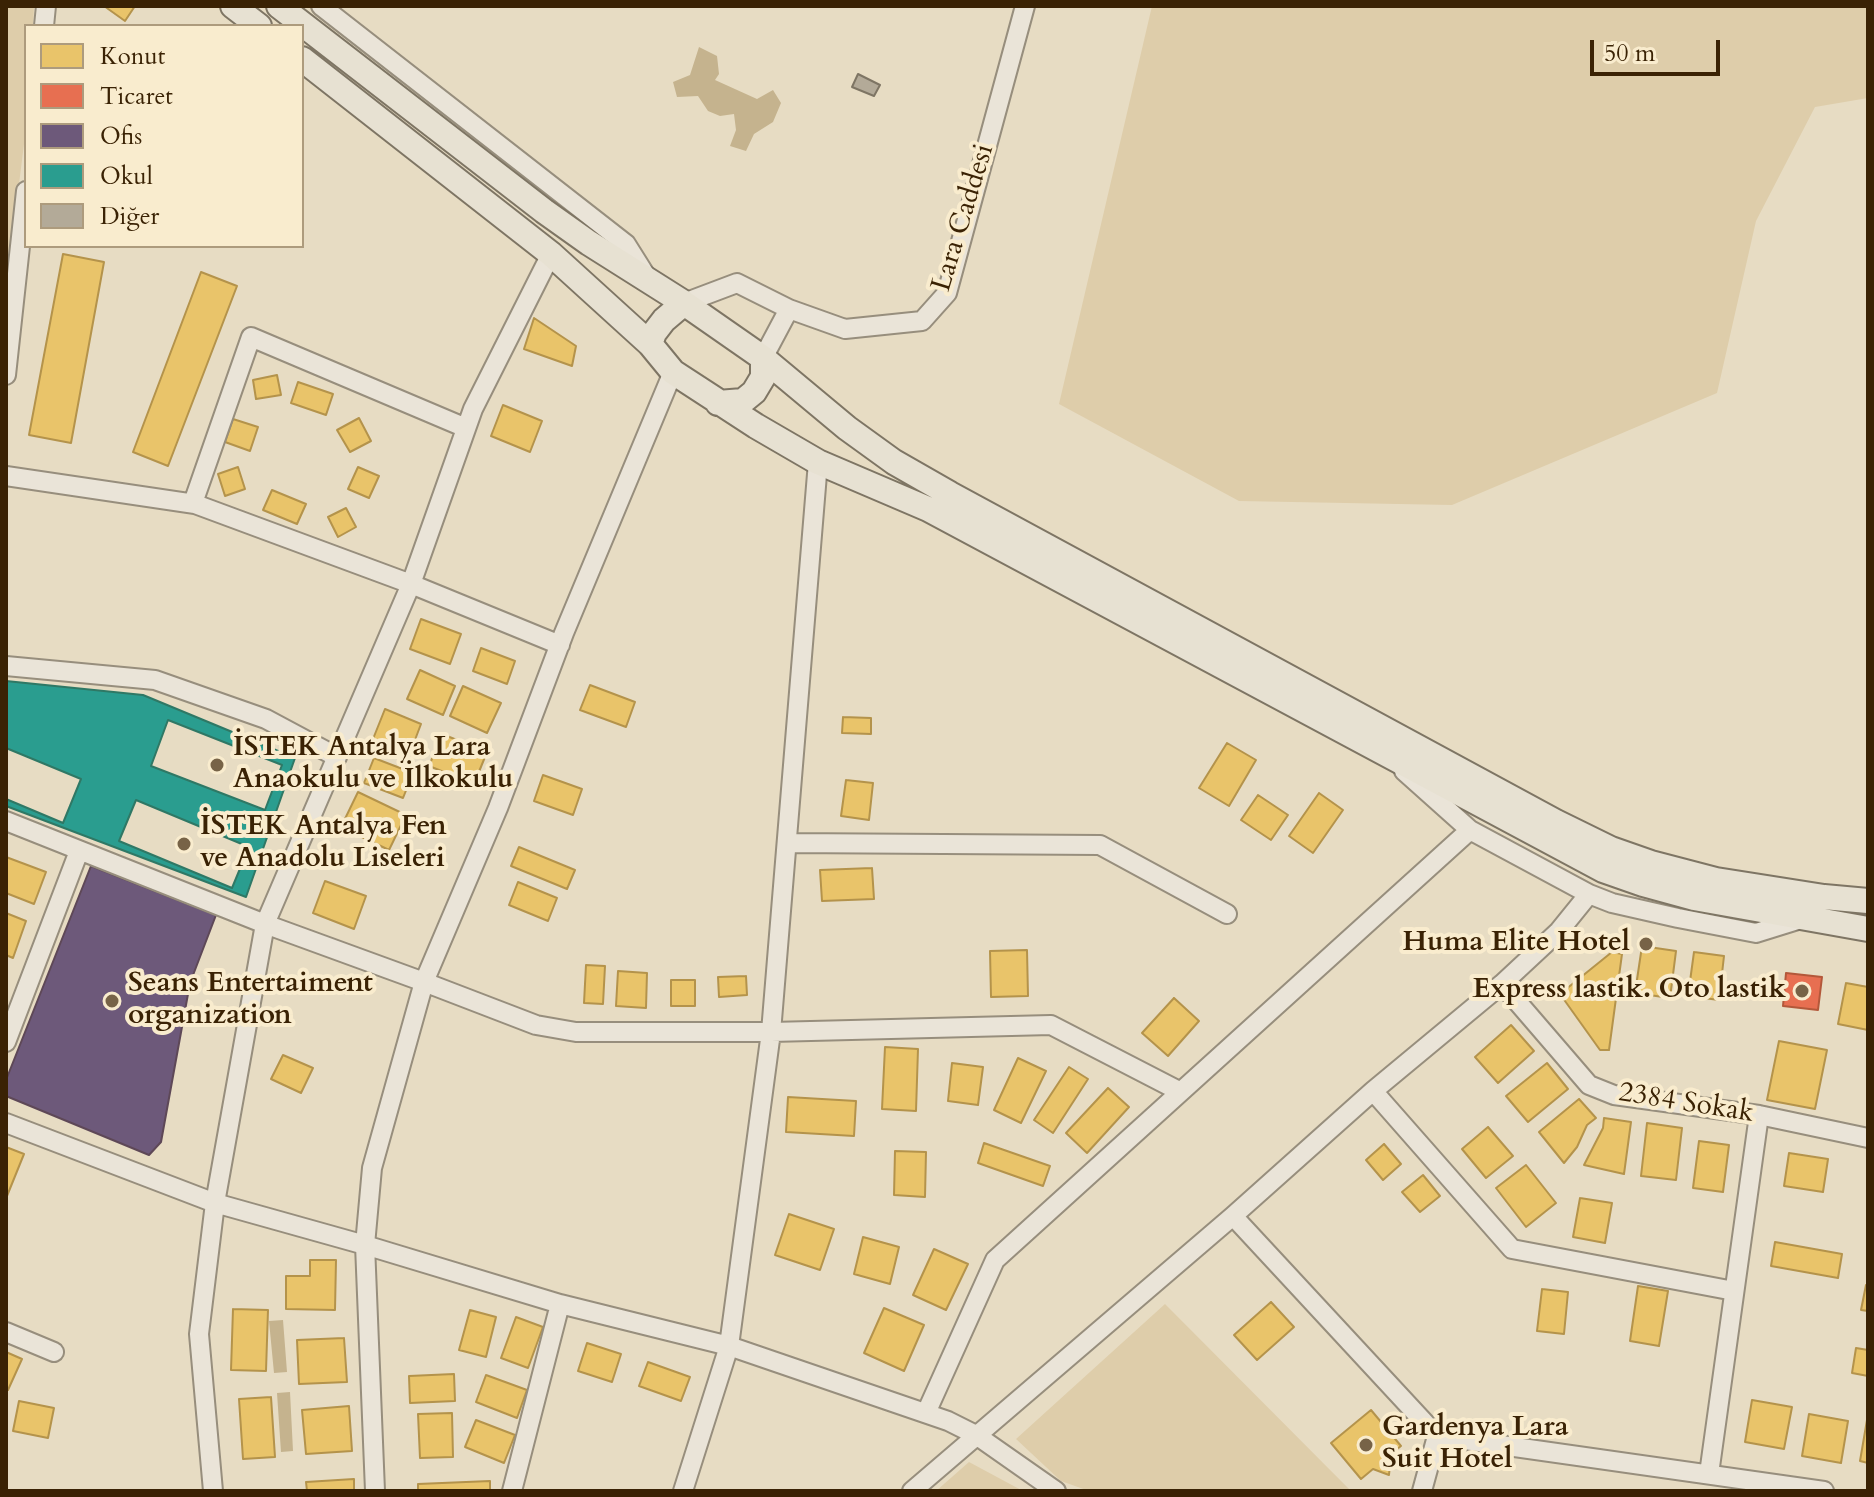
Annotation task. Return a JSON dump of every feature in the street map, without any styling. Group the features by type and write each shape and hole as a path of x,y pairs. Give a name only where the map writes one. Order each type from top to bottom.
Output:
{"main road":[{"path":"233,6 256,24"},
{"path":"279,6 302,24"},
{"path":"304,25 544,211 763,358 847,428 894,462 1611,849 1703,877 1868,901"},
{"path":"304,61 551,254 650,344 673,372 718,403 818,462 928,509 1603,870 1694,898 1868,929"},
{"path":"650,344 664,320 684,303"},
{"path":"718,403 743,401 754,392 763,377 763,358"}],"street":[{"path":"321,6 626,244 649,281"},
{"name":"Lara Caddesi","path":"684,303 737,283 789,309 845,329 922,321 947,293 1025,6"},
{"path":"6,375 24,209"},
{"path":"213,1491 199,1334 215,1203 265,924 411,584 473,409 551,254"},
{"path":"763,358 789,309"},
{"path":"193,503 251,337 466,428"},
{"path":"375,1491 365,1245 372,1168 424,982 498,808 560,645 673,372"},
{"path":"683,1491 729,1346 771,1032 818,462"},
{"path":"6,476 193,503 411,584 560,645"},
{"path":"6,666 155,680 266,719 337,757"},
{"path":"1384,753 1470,830 1589,894 1612,903 1756,933 1807,917"},
{"path":"6,821 265,924 536,1025 576,1032 771,1032 1051,1025 1179,1091"},
{"path":"926,1413 995,1260 1470,830"},
{"path":"787,843 1100,845 1227,914"},
{"path":"6,1042 79,851"},
{"path":"912,1491 1233,1216 1373,1091 1502,984 1559,931 1589,894"},
{"name":"2384 Sokak","path":"1502,984 1589,1085 1614,1095 1759,1115 1868,1138"},
{"path":"1373,1091 1512,1249 1734,1291"},
{"path":"1709,1474 1759,1115"},
{"path":"6,1123 215,1203 560,1304 729,1346 926,1413 976,1435 1056,1491"},
{"path":"1233,1216 1437,1436 1824,1491"},
{"path":"512,1491 560,1304"},
{"path":"6,1332 54,1352"},
{"path":"1422,1491 1437,1436"}],"shaded area":[{"path":"6,6 34,6 33,24 24,24 24,144 6,288"},
{"path":"1152,6 1868,6 1868,98 1815,107 1756,221 1717,393 1452,505 1239,501 1059,404"},
{"path":"699,47 717,56 719,74 715,80 757,99 773,90 781,103 773,122 754,134 746,151 730,146 736,130 734,114 720,116 708,111 698,96 677,97 673,82 690,75"},
{"path":"1165,1304 1351,1491 1089,1491 1061,1481 1016,1439"},
{"path":"283,1320 287,1372 274,1373 269,1321"},
{"path":"290,1392 293,1451 281,1452 277,1393"},
{"path":"969,1462 1023,1491 936,1491"}],"building: Konut":[{"path":"104,6 135,6 125,21"},
{"path":"63,254 104,262 71,443 29,435"},
{"path":"201,272 237,286 168,466 133,452"},
{"path":"534,318 576,346 572,366 524,349"},
{"path":"277,375 281,395 256,399 253,380"},
{"path":"298,382 333,394 326,415 291,403"},
{"path":"503,405 542,421 530,452 491,436"},
{"path":"359,418 371,441 350,452 337,430"},
{"path":"233,419 258,427 250,451 225,442"},
{"path":"238,467 245,489 225,496 218,474"},
{"path":"358,467 379,476 369,498 348,489"},
{"path":"272,490 306,504 297,524 263,510"},
{"path":"346,508 356,527 338,537 328,517"},
{"path":"421,619 461,634 450,664 410,649"},
{"path":"481,648 515,661 507,684 473,671"},
{"path":"420,670 455,686 443,715 407,699"},
{"path":"590,685 635,702 626,727 580,710"},
{"path":"463,686 501,703 487,733 450,716"},
{"path":"385,709 421,724 410,753 373,739"},
{"path":"843,717 871,718 871,734 842,733"},
{"path":"442,734 487,752 474,784 429,766"},
{"path":"1227,743 1256,760 1229,806 1199,788"},
{"path":"374,758 413,773 403,798 364,783"},
{"path":"543,775 582,789 573,815 534,801"},
{"path":"846,780 873,783 869,820 841,816"},
{"path":"358,792 406,815 389,850 341,827"},
{"path":"1319,793 1343,810 1313,853 1289,836"},
{"path":"1258,795 1288,815 1271,840 1241,820"},
{"path":"519,847 575,870 567,889 511,866"},
{"path":"6,857 46,872 34,904 6,893"},
{"path":"872,868 874,899 822,901 820,870"},
{"path":"325,881 366,896 354,929 313,913"},
{"path":"518,882 557,898 548,921 509,905"},
{"path":"90,894 131,909 106,979 65,965"},
{"path":"6,913 26,921 13,958 6,955"},
{"path":"153,918 196,933 175,991 167,988 163,1000 128,988"},
{"path":"1642,946 1676,951 1670,998 1635,993"},
{"path":"1027,950 1028,996 991,997 990,951"},
{"path":"1612,952 1622,954 1609,1050 1600,1050 1560,994"},
{"path":"1694,952 1724,956 1719,1000 1688,996"},
{"path":"586,965 605,966 603,1004 584,1003"},
{"path":"618,971 647,973 646,1008 616,1006"},
{"path":"746,976 747,995 719,997 718,977"},
{"path":"671,980 695,980 695,1006 671,1006"},
{"path":"1846,983 1868,987 1868,1030 1838,1024"},
{"path":"49,994 98,1014 87,1041 38,1022"},
{"path":"1174,998 1199,1021 1168,1056 1142,1033"},
{"path":"119,1025 168,1043 158,1069 110,1051"},
{"path":"1511,1025 1534,1051 1498,1083 1475,1057"},
{"path":"44,1036 91,1055 82,1075 35,1057"},
{"path":"1779,1041 1827,1050 1815,1109 1767,1100"},
{"path":"885,1047 918,1049 916,1111 882,1109"},
{"path":"283,1055 313,1068 301,1093 271,1079"},
{"path":"1018,1058 1046,1071 1021,1123 994,1110"},
{"path":"952,1063 983,1067 978,1105 948,1101"},
{"path":"1547,1063 1568,1089 1528,1122 1506,1096"},
{"path":"105,1065 160,1088 151,1108 97,1086"},
{"path":"1069,1067 1088,1079 1053,1133 1034,1120"},
{"path":"1108,1088 1129,1107 1087,1153 1066,1133"},
{"path":"788,1097 856,1101 854,1136 786,1132"},
{"path":"98,1098 156,1124 146,1148 87,1123"},
{"path":"1579,1099 1596,1118 1587,1125 1577,1147 1564,1163 1539,1132"},
{"path":"1604,1118 1631,1122 1624,1174 1584,1165 1603,1128"},
{"path":"1647,1123 1682,1128 1676,1180 1641,1176"},
{"path":"1488,1127 1513,1156 1486,1178 1462,1149"},
{"path":"1699,1141 1729,1145 1723,1192 1693,1188"},
{"path":"984,1143 1050,1166 1043,1186 978,1163"},
{"path":"1384,1144 1401,1164 1383,1180 1366,1160"},
{"path":"6,1147 24,1154 7,1196 6,1196"},
{"path":"895,1151 926,1152 925,1197 894,1195"},
{"path":"1789,1153 1828,1159 1823,1192 1784,1186"},
{"path":"1526,1165 1556,1203 1526,1227 1496,1188"},
{"path":"1423,1175 1440,1196 1420,1212 1402,1192"},
{"path":"1580,1198 1612,1203 1605,1243 1573,1237"},
{"path":"789,1214 834,1229 820,1270 775,1255"},
{"path":"863,1237 899,1247 890,1284 854,1274"},
{"path":"1775,1242 1842,1254 1838,1278 1771,1266"},
{"path":"934,1249 968,1264 946,1310 913,1295"},
{"path":"310,1260 336,1260 335,1310 286,1309 286,1276 310,1276"},
{"path":"1868,1285 1868,1311 1861,1310"},
{"path":"1638,1286 1668,1291 1659,1346 1630,1341"},
{"path":"1542,1289 1568,1292 1564,1334 1537,1331"},
{"path":"1271,1302 1294,1327 1257,1360 1234,1335"},
{"path":"884,1308 924,1325 904,1371 864,1353"},
{"path":"233,1309 268,1310 266,1371 231,1370"},
{"path":"470,1310 496,1317 486,1357 459,1350"},
{"path":"516,1317 543,1327 528,1368 501,1358"},
{"path":"344,1338 347,1382 299,1384 297,1340"},
{"path":"587,1343 621,1354 612,1382 578,1371"},
{"path":"1856,1348 1868,1350 1868,1376 1852,1373"},
{"path":"6,1352 22,1359 8,1390 6,1389"},
{"path":"648,1362 690,1377 681,1401 639,1386"},
{"path":"454,1374 455,1401 410,1403 409,1376"},
{"path":"486,1375 527,1390 517,1418 476,1402"},
{"path":"271,1397 275,1457 243,1459 239,1399"},
{"path":"1752,1400 1792,1407 1784,1449 1745,1442"},
{"path":"19,1401 54,1408 48,1438 13,1431"},
{"path":"349,1406 352,1451 306,1454 302,1410"},
{"name":"Gardenya Lara Suit Hotel","path":"1371,1410 1401,1446 1391,1454 1389,1475 1373,1469 1361,1479 1331,1443"},
{"path":"452,1413 453,1457 420,1458 418,1414"},
{"path":"1809,1414 1848,1421 1841,1463 1802,1456"},
{"path":"476,1420 515,1435 504,1463 465,1447"},
{"path":"1868,1420 1868,1463 1860,1461"},
{"path":"354,1479 354,1491 307,1491 306,1482"},
{"path":"490,1481 490,1491 418,1491 418,1484"}],"building: Ticaret":[{"name":"Express lastik. Oto lastik","path":"1786,973 1822,977 1818,1010 1783,1006"}],"building: Ofis":[{"name":"Seans Entertaiment organization","path":"91,866 216,915 190,983 161,1142 149,1155 6,1096 6,1080"}],"building: Okul":[{"path":"6,681 143,695 295,758 246,897 6,806"},
{"name":"İSTEK Antalya Lara Anaokulu ve İlkokulu","path":"168,720 282,765 265,810 151,766"},
{"path":"6,748 81,779 63,823 6,799"},
{"name":"İSTEK Antalya Fen ve Anadolu Liseleri","path":"136,800 249,847 232,888 119,841"}],"building: Diğer":[{"path":"858,74 880,85 874,96 852,87"}],"place":[{"name":"İSTEK Antalya Lara Anaokulu ve İlkokulu","path":"217,765"},
{"name":"İSTEK Antalya Fen ve Anadolu Liseleri","path":"184,844"},
{"name":"Huma Elite Hotel","path":"1646,944"},
{"name":"Express lastik. Oto lastik","path":"1802,991"},
{"name":"Seans Entertaiment organization","path":"112,1001"},
{"name":"Gardenya Lara Suit Hotel","path":"1366,1445"}]}
